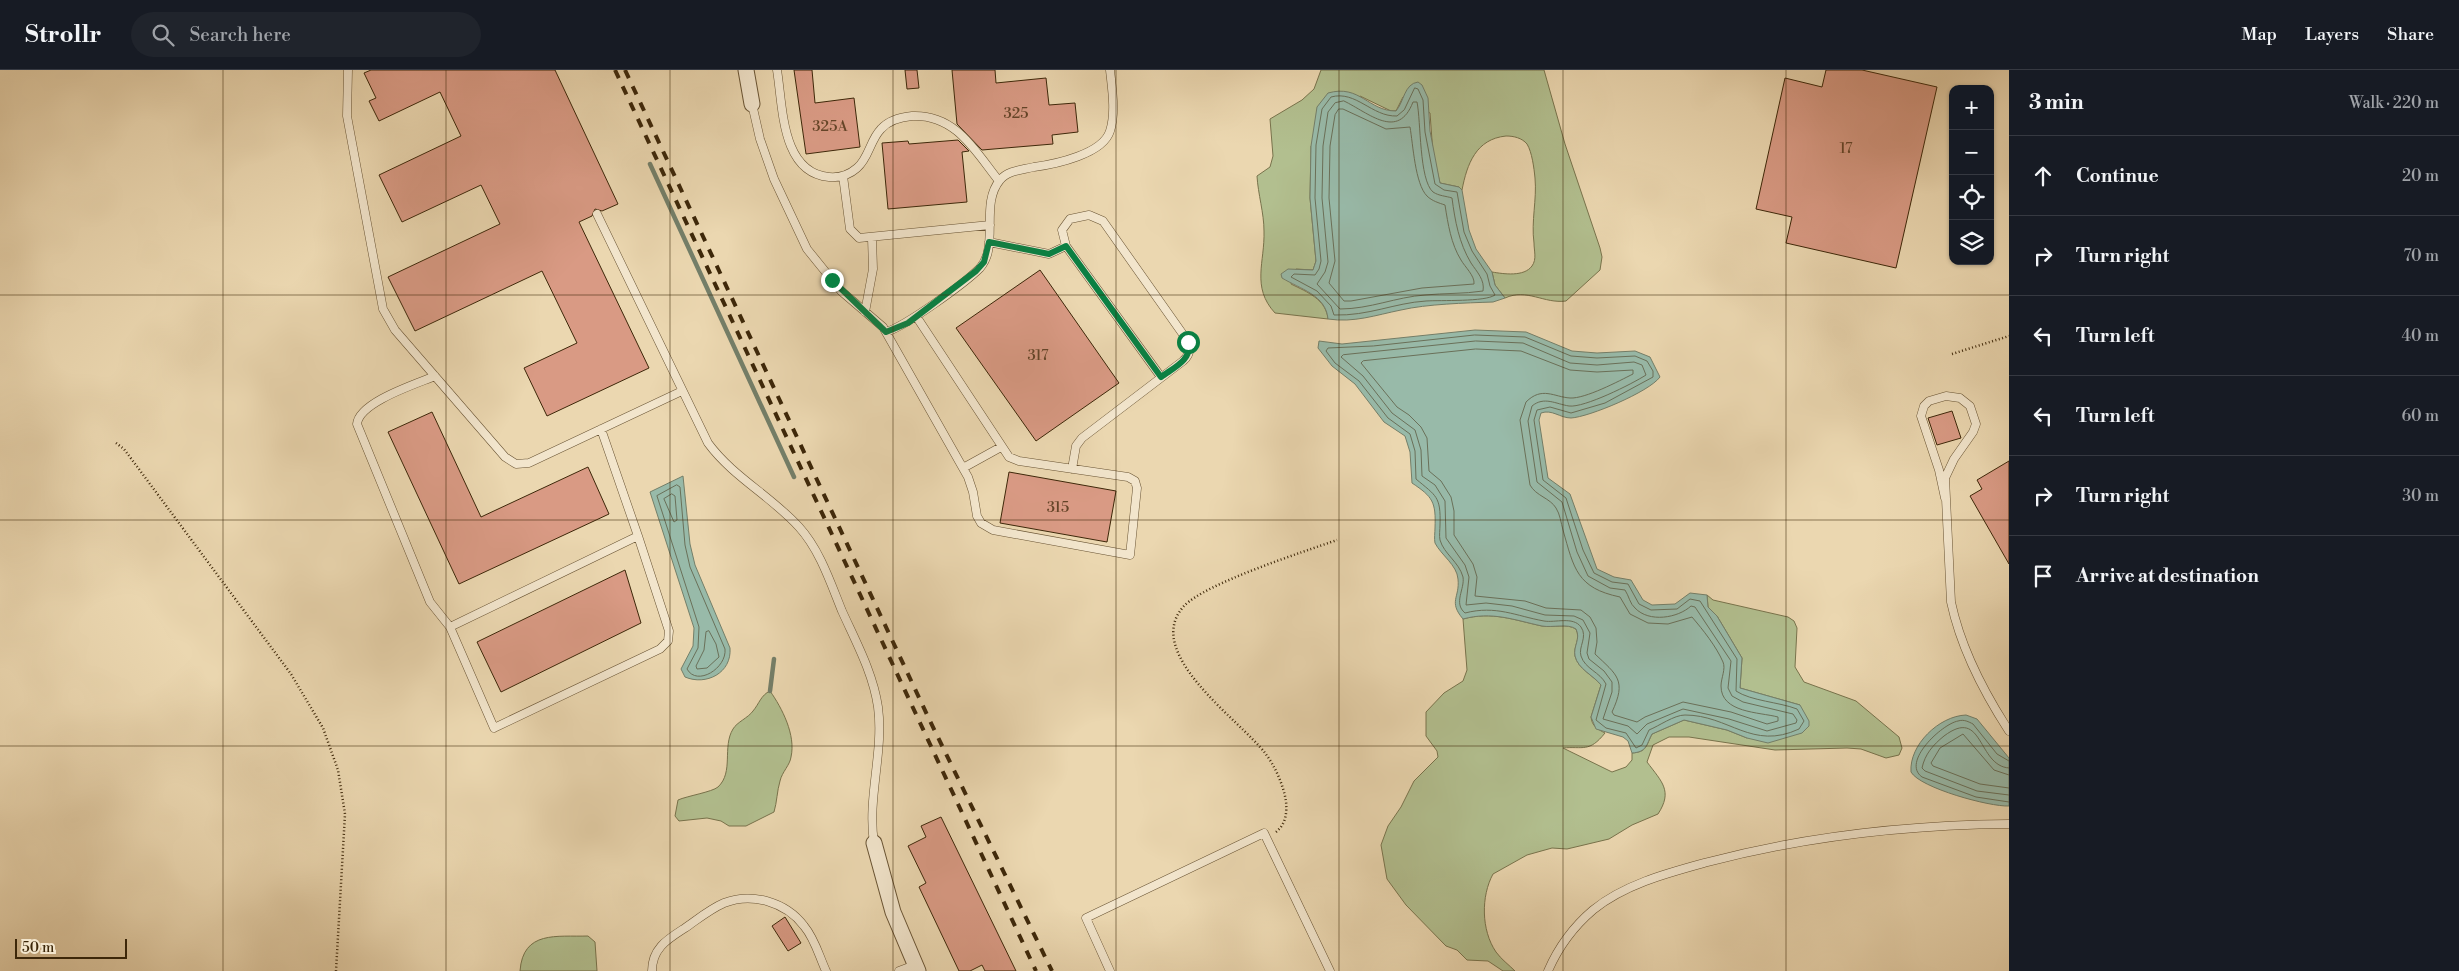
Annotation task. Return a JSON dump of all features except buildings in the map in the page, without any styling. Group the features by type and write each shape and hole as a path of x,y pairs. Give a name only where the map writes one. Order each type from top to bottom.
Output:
{"street":[{"path":"746,70 752,104"},
{"path":"874,843 893,912 916,968"}],"lane":[{"path":"348,70 347,116 381,302 386,316 395,330 505,458 516,464 529,463 682,391"},
{"path":"776,70 788,138 794,155 800,163 817,174 835,177 843,176 859,167 866,159 880,130 900,118 922,116 941,120 960,132 999,181"},
{"path":"886,332 901,327 980,267 987,255 992,196 999,181 1010,173 1074,157 1092,150 1104,142 1110,132 1112,121 1110,70"},
{"path":"752,104 770,170 807,249 832,280 886,332 963,468 973,492 977,516 981,523 993,530 1130,554 1137,488 1135,481 1128,477 1015,460 1009,457 916,316"},
{"path":"843,176 851,232 859,238 990,225"},
{"path":"596,214 702,432 716,454 735,473 786,514 805,534 833,589 867,668 876,698 879,722 872,813 874,843"},
{"path":"1072,469 1076,446 1082,438 1187,357 1189,351 1188,342 1105,224 1092,215 1070,219 1062,230 1062,237 1066,246 1161,377"},
{"path":"865,312 873,269 872,238"},
{"path":"989,242 1049,254 1066,246"},
{"path":"435,376 366,407 360,414 358,424 430,602 450,627 494,728 660,649 668,641 669,631 601,429"},
{"path":"1945,498 1939,470 1921,416 1924,406 1929,401 1946,396 1960,398 1970,406 1976,424 1973,432 1947,470 1945,478 1950,602 1975,674 2009,730"},
{"path":"963,468 1001,447"},
{"path":"450,627 638,536"},
{"path":"1548,971 1569,935 1593,910 1644,881 1751,851 1805,840 1912,827 2009,824"},
{"path":"1110,971 1086,918 1264,833 1330,971"},
{"path":"652,971 654,956 665,942 718,906 745,899 774,903 798,918 810,933 826,971"},
{"path":"899,971 916,968"}],"path":[{"path":"1952,354 2009,336"},
{"path":"116,443 124,449 274,650 313,708 323,728 338,770 345,814 336,971"},
{"path":"1266,838 1279,829 1287,814 1285,795 1277,774 1256,742 1194,679 1182,662 1175,644 1174,627 1178,615 1186,604 1213,588 1337,540"}],"shaded area":[{"path":"1321,70 1544,70 1565,144 1600,248 1602,257 1600,270 1566,301 1550,300 1528,295 1513,295 1505,298 1495,285 1492,272 1514,274 1524,272 1532,266 1535,258 1533,227 1535,178 1527,144 1520,139 1509,136 1487,142 1470,162 1462,190 1459,187 1440,183 1433,154 1430,113 1403,97 1396,111 1391,111 1360,96 1311,146 1310,198 1316,261 1313,270 1296,269 1291,284 1320,301 1324,306 1328,319 1275,313 1263,294 1261,284 1264,224 1257,176 1270,167 1273,156 1270,119 1302,100 1314,89"},
{"path":"1707,595 1713,600 1788,617 1794,621 1797,628 1795,667 1804,682 1856,701 1899,737 1902,748 1899,755 1886,758 1861,749 1847,748 1775,750 1689,737 1669,737 1653,745 1647,762 1664,787 1665,799 1658,814 1632,825 1609,839 1567,849 1552,848 1527,855 1493,874 1486,892 1485,923 1496,952 1515,971 1503,971 1488,961 1467,960 1457,950 1446,946 1406,905 1387,879 1381,845 1388,826 1401,807 1414,781 1438,757 1437,751 1426,736 1426,712 1444,693 1463,681 1467,670 1463,619 1493,616 1542,626 1568,626 1576,629 1578,636 1575,656 1577,661 1601,685 1591,717 1592,723 1605,733 1590,746 1563,748 1612,772 1626,767 1632,760 1632,753 1643,750 1652,734 1684,720 1727,730 1747,738 1800,705 1740,688 1742,658 1717,616 1708,607"},
{"path":"770,691 787,722 792,740 790,760 780,781 774,812 746,826 729,826 721,821 707,818 679,821 675,816 678,800 715,789 723,781 727,767 728,744 733,729 751,713 762,697"},
{"path":"588,936 595,942 597,971 520,971 528,948 535,942 554,937"}],"water":[{"path":"1418,82 1422,85 1428,98 1430,131 1440,183 1459,187 1462,190 1469,230 1476,249 1492,272 1495,285 1505,298 1493,302 1422,306 1356,319 1328,319 1326,311 1317,298 1282,278 1281,274 1288,269 1313,270 1316,261 1310,198 1311,146 1317,107 1328,93 1339,91 1356,95 1386,110 1396,111 1410,86"},
{"path":"1475,330 1526,332 1572,351 1597,353 1635,351 1650,357 1660,377 1644,390 1604,409 1580,417 1571,418 1549,412 1541,413 1539,420 1548,478 1570,494 1597,569 1614,577 1631,580 1643,600 1652,605 1675,604 1690,593 1707,595 1708,607 1717,616 1742,658 1740,688 1800,705 1809,721 1809,726 1802,733 1768,743 1747,738 1727,730 1684,720 1652,734 1647,745 1641,751 1632,753 1628,741 1623,737 1596,729 1591,717 1601,685 1577,661 1575,656 1578,636 1576,629 1568,626 1542,626 1493,616 1463,619 1455,603 1458,585 1457,574 1435,543 1435,512 1432,501 1425,492 1412,483 1410,452 1405,436 1384,422 1355,384 1332,366 1318,348 1319,341 1342,344"},
{"path":"683,476 690,544 695,565 730,648 730,657 722,671 701,680 685,677 681,669 693,646 694,628 650,492"},
{"path":"1966,715 1977,719 2009,758 2009,806 1972,800 1941,790 1917,778 1911,772 1915,752 1920,742 1936,726 1956,717"}],"waterway":[{"path":"650,164 794,477"},
{"path":"770,691 774,659"}],"railway":[{"path":"615,70 1036,971"},
{"path":"625,70 930,721 1052,971"}],"route":[{"path":"832,280 848,298 883,327 886,332 908,323 976,271 984,262 989,242 1049,254 1066,246 1161,377 1187,357 1190,348 1188,342"}]}
